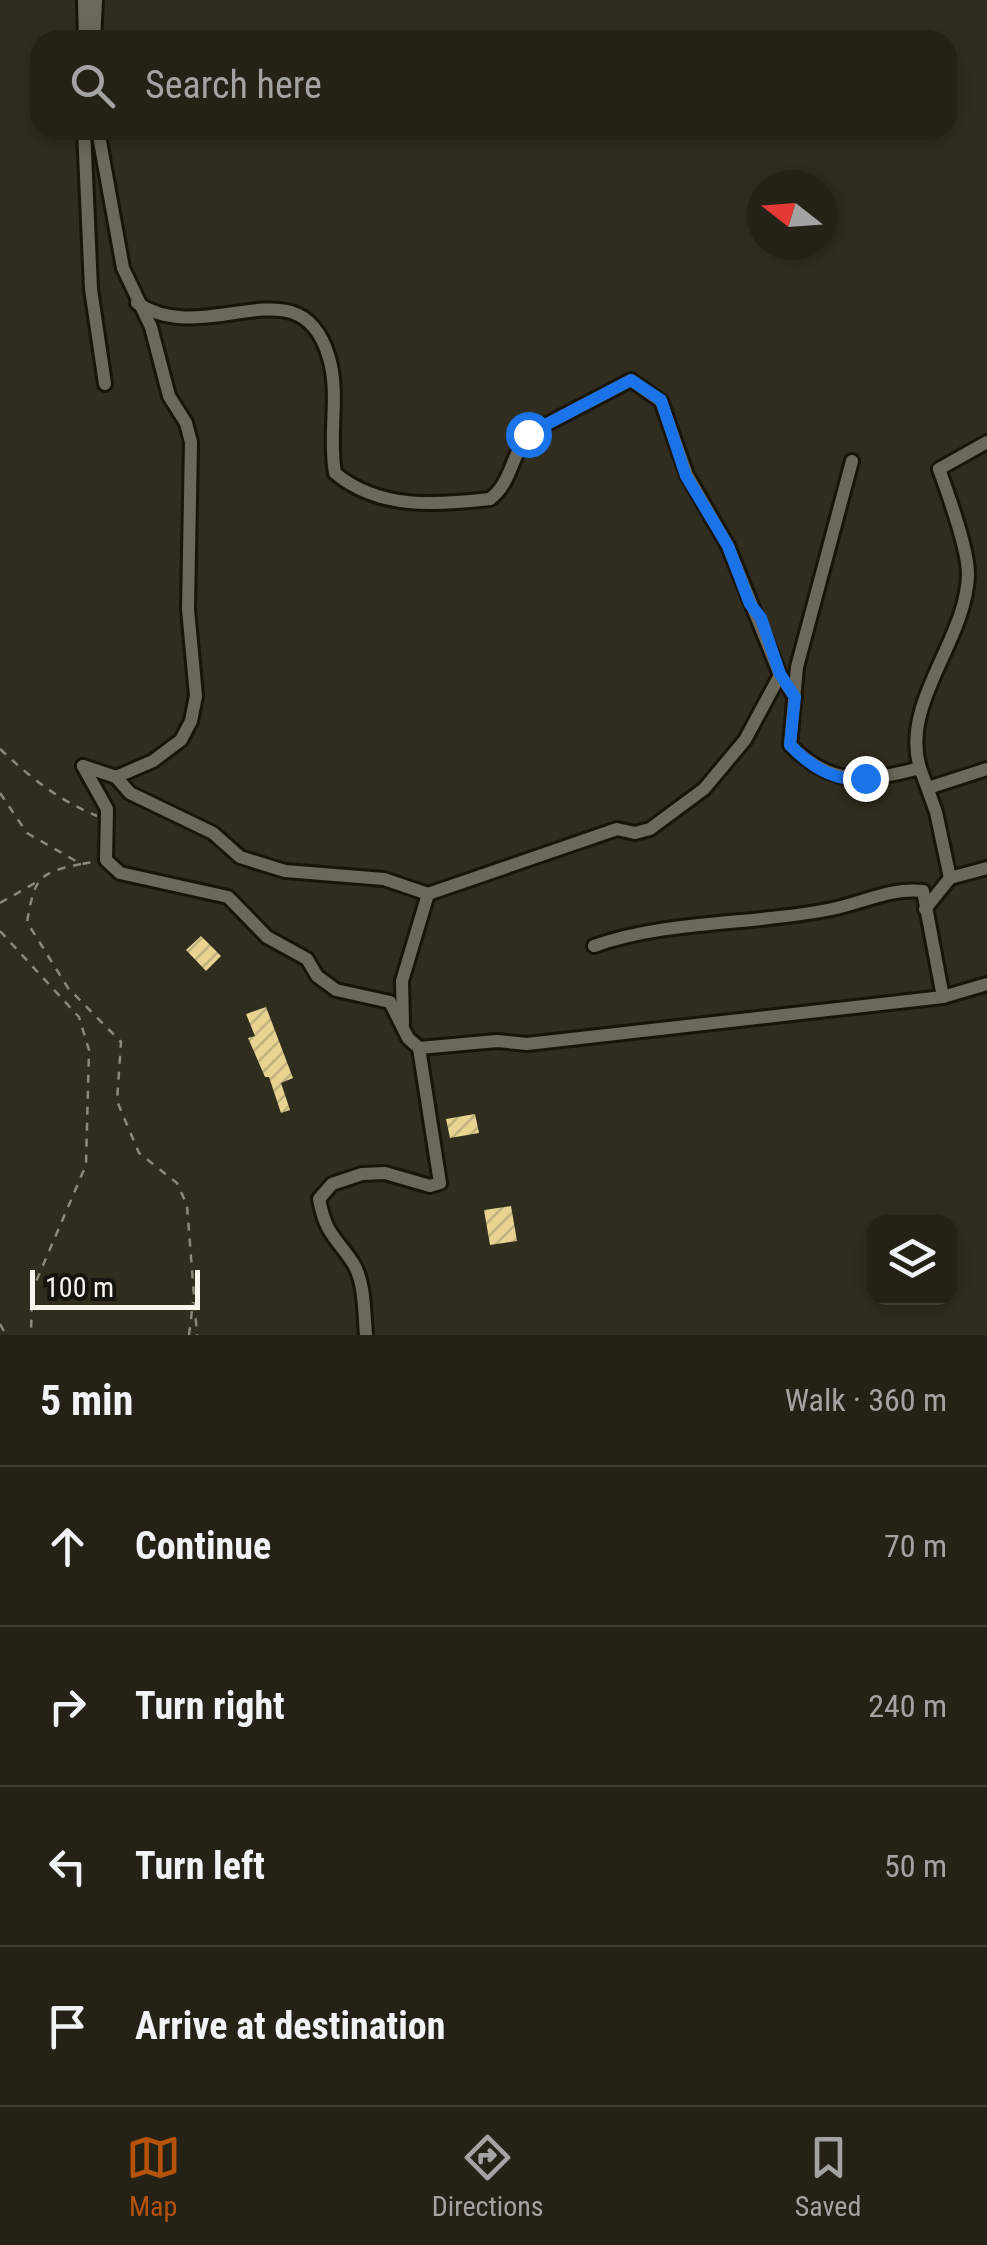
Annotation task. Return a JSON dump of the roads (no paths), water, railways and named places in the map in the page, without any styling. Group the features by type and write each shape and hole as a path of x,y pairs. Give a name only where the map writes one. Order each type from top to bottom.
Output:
{"street":[{"path":"84,0 85,30"},
{"path":"94,30 96,0"},
{"path":"84,140 91,289 105,384"},
{"path":"100,140 123,268 152,327 169,396 186,423 190,442 188,609 196,696 191,721 181,740 152,761 116,776"},
{"path":"137,303 171,319 281,308 305,316 325,344 331,363 336,473 363,491 392,500 426,504 490,500 498,494 518,446 528,434 616,386 631,380 645,386 661,400 686,476 728,546 780,674 795,697"},
{"path":"950,878 915,750 924,705 950,640 968,574 939,468 987,442"},
{"path":"852,462 796,667 790,745 828,774 850,780 920,768"},
{"path":"366,1335 359,1277 354,1264 333,1242 319,1199 332,1184 362,1174 385,1174 430,1186 440,1183 420,1048 390,1002 336,990 307,959 267,936 228,897 120,873 106,860 107,810 83,766 116,776 130,793 213,833 240,857 300,873 384,879 428,894 617,829 636,833 650,829 704,788 745,740 780,674"},
{"path":"928,788 987,769"},
{"path":"925,909 950,878 987,868"},
{"path":"594,946 674,928 830,909 923,891 942,997"},
{"path":"404,1025 402,981 428,894"},
{"path":"420,1048 498,1041 527,1044 942,997 987,984"}]}
